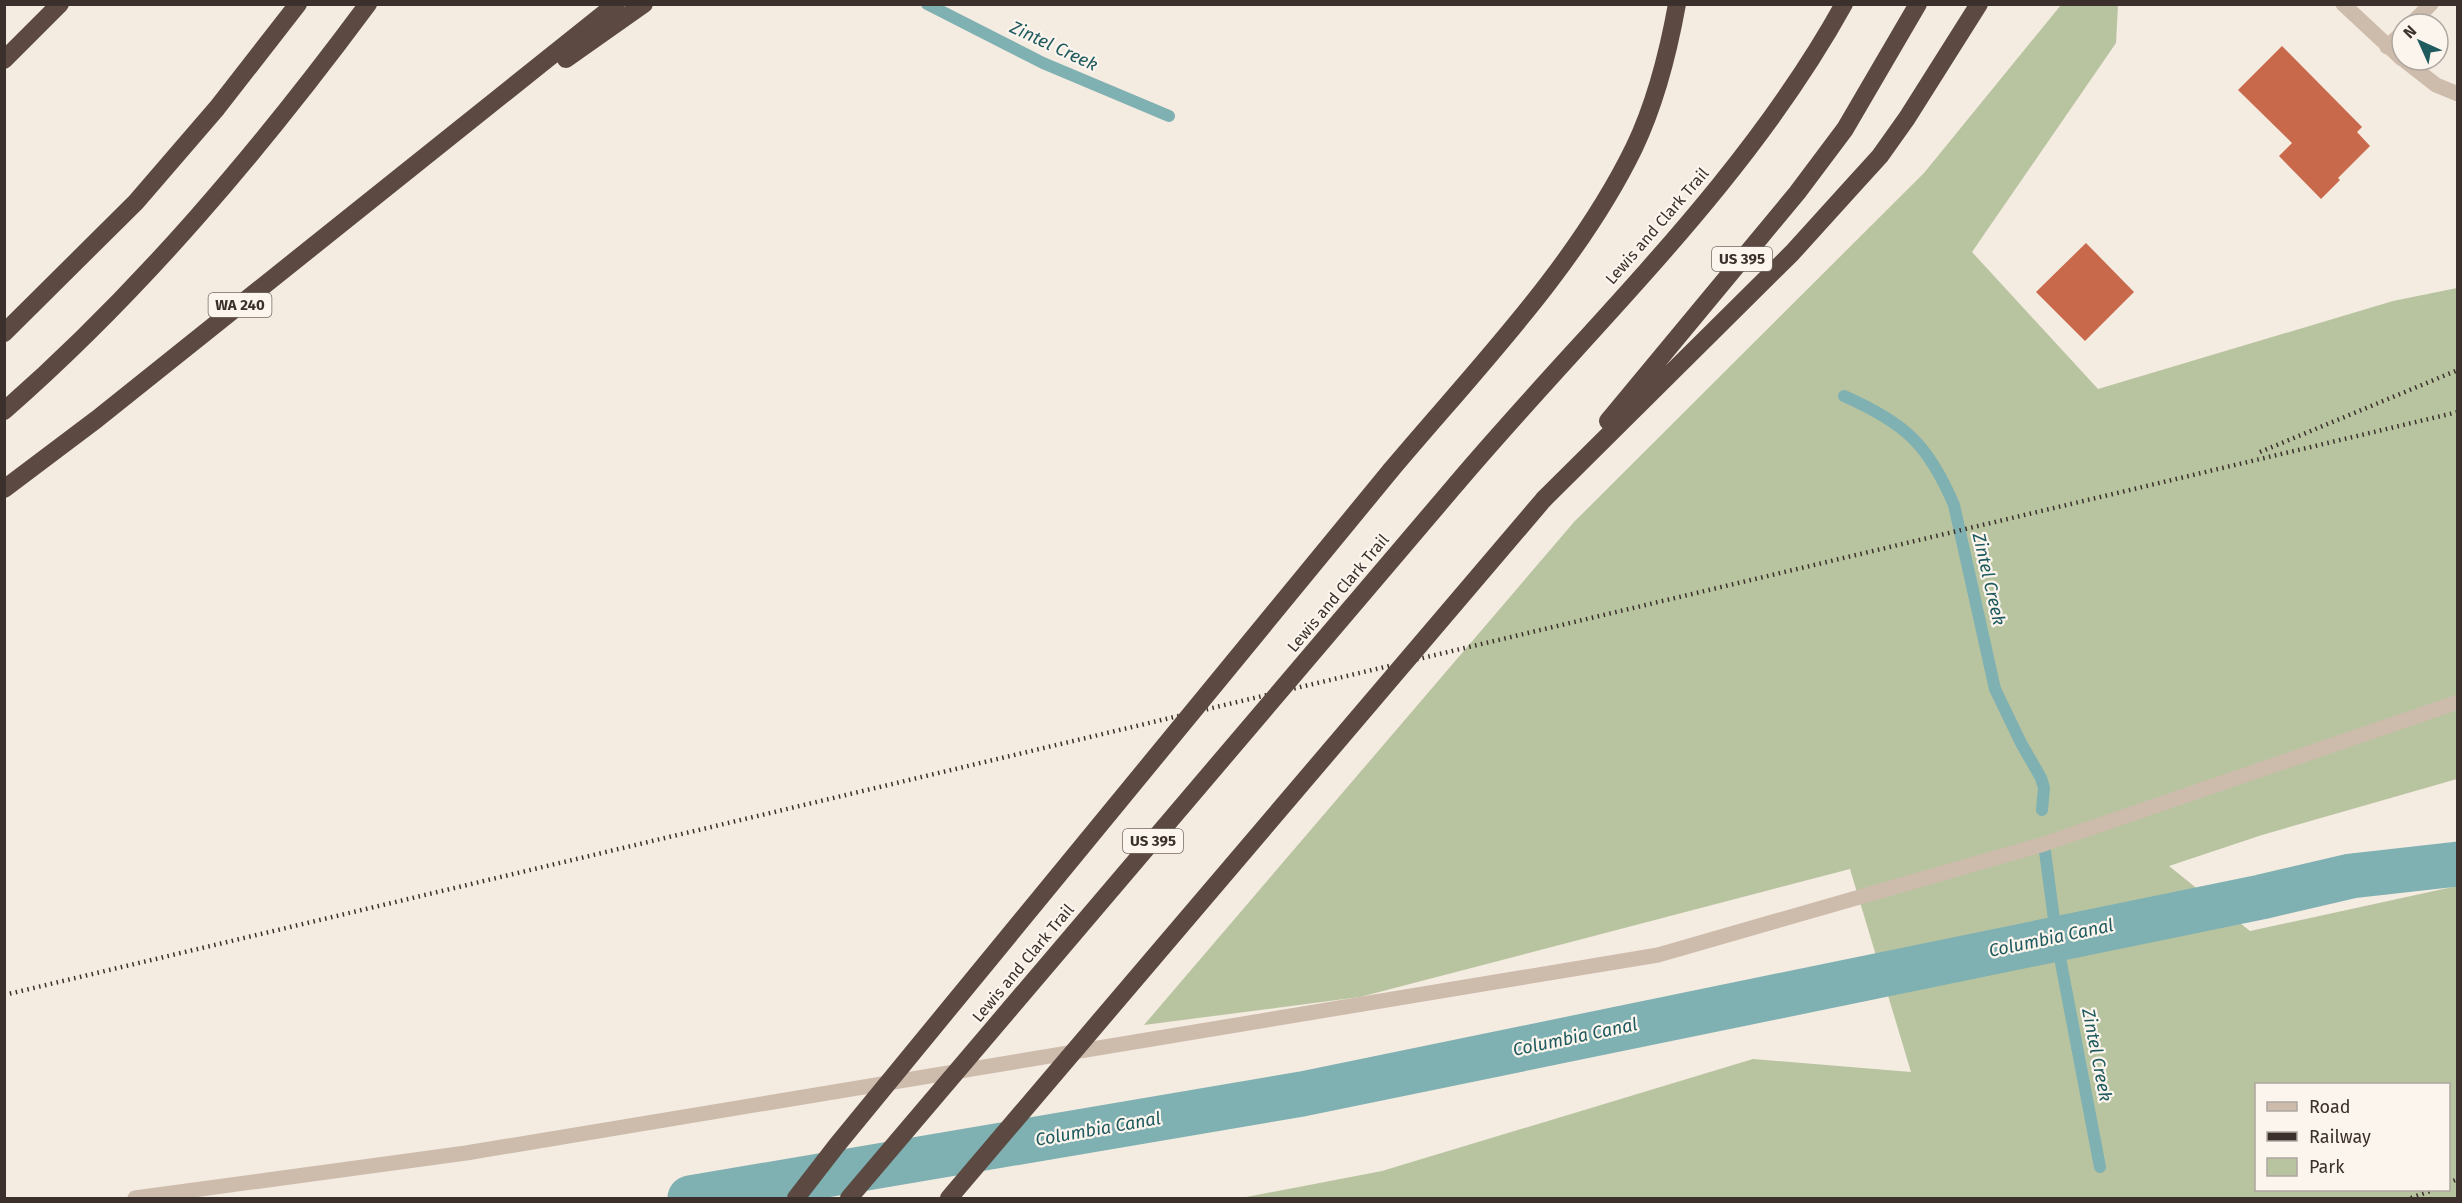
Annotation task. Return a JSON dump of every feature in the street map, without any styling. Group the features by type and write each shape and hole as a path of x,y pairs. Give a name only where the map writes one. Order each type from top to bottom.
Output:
{"highway":[{"path":"4,60 60,4"},
{"path":"4,333 136,202 217,108 298,4"},
{"path":"4,411 114,308 189,226 291,105 368,4"},
{"name":"WA 240","path":"4,489 98,419 616,4"},
{"path":"438,147 644,4"},
{"path":"796,1198 1391,470 1546,285 1610,194 1634,147 1654,99 1668,53 1677,4"},
{"name":"Lewis and Clark Trail","path":"849,1198 1457,483 1737,163 1787,95 1844,4"},
{"name":"US 395","path":"949,1198 1544,499 1797,193 1845,129 1918,4"},
{"path":"1544,499 1784,261 1858,181 1907,118 1979,4"}],"street":[{"path":"2343,4 2390,49"},
{"path":"2387,47 2390,44"},
{"path":"2420,72 2436,85 2457,94"},
{"path":"135,1198 466,1153 1658,955 2044,844 2457,702"}],"green space":[{"path":"2061,5 2118,5 2116,43 1972,252 2098,389 2393,301 2457,288 2457,779 2262,835 2169,866 2250,931 2457,886 2457,1198 1241,1198 1382,1171 1753,1059 1911,1072 1850,869 1360,997 1144,1025 1574,522 1924,173"}],"building":[{"path":"2282,46 2362,127 2357,132 2370,146 2321,199 2279,156 2292,143 2238,90"},
{"path":"2086,243 2134,292 2085,341 2036,292"}],"waterway":[{"name":"Zintel Creek","path":"927,4 1043,63 1169,116"},
{"name":"Zintel Creek","path":"1844,396 1899,426 1924,451 1944,484 1954,505 1995,689 2041,778 2044,788 2042,810"},
{"name":"Zintel Creek","path":"2044,844 2057,942 2100,1167"},
{"name":"Columbia Canal","path":"690,1198 1302,1094 2261,897 2351,876 2458,864"}],"railway":[{"path":"2260,452 2458,370"},
{"path":"4,995 2458,412"},
{"path":"2450,1182 2458,1179"},
{"path":"2411,1198 2430,1191"}]}
